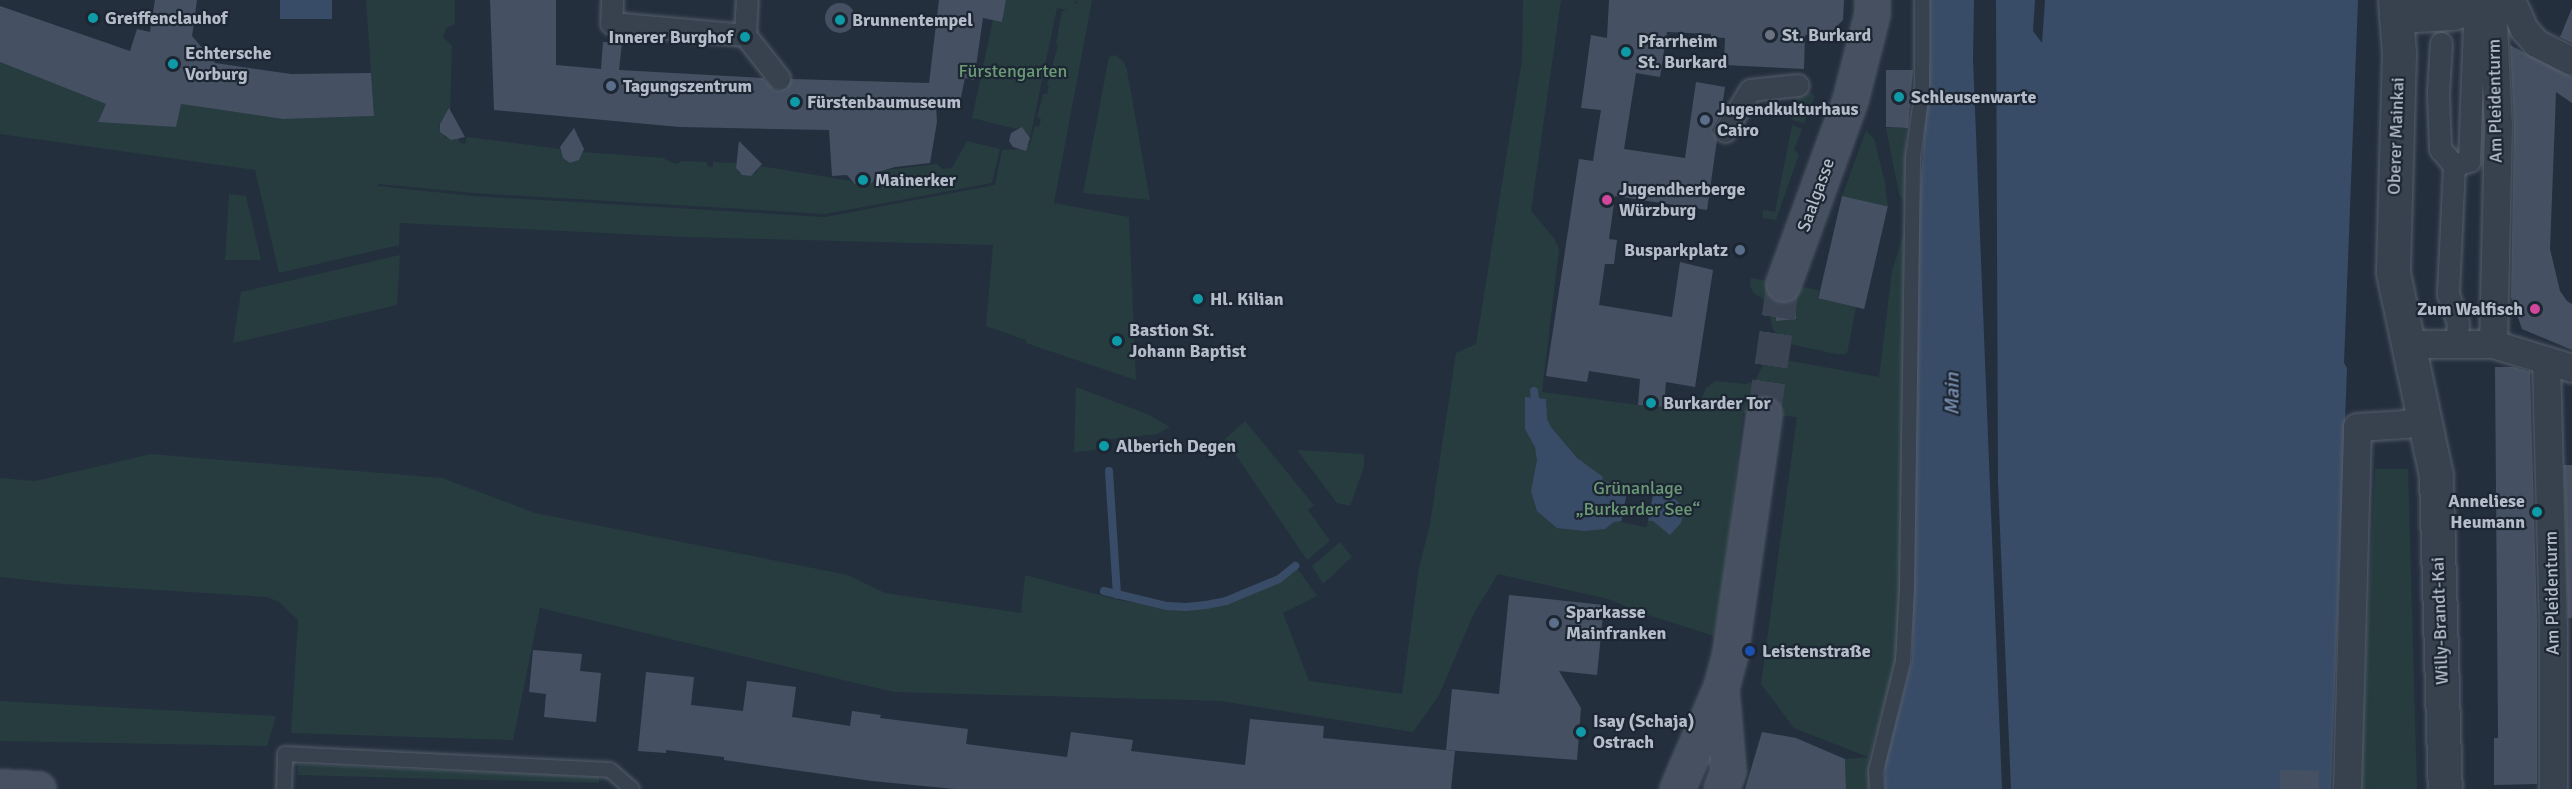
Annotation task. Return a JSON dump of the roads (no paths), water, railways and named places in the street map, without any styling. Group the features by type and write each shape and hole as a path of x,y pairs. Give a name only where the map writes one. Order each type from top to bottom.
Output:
{"main road":[{"name":"Saalgasse","path":"1783,284 1850,100 1872,14 1872,0"},
{"path":"1703,789 1730,654 1764,414"},
{"path":"1677,789 1719,713"},
{"path":"1719,713 1728,771 1721,789"},
{"path":"0,787 38,789"}],"street":[{"path":"612,0 611,23 745,35"},
{"path":"747,0 745,35 778,78"},
{"path":"2396,8 2436,15 2494,7 2524,29 2536,44 2563,57"},
{"path":"2454,165 2469,161 2494,7"},
{"name":"Am Pleidenturm","path":"2493,344 2498,124 2494,7"},
{"name":"Oberer Mainkai","path":"2393,273 2399,53 2396,8"},
{"path":"2441,43 2438,94 2440,149 2454,165 2448,294 2458,323 2457,334"},
{"path":"1725,131 1750,90 1798,85"},
{"name":"Willy-Brandt-Kai","path":"2393,273 2436,475 2445,789"},
{"path":"2409,344 2493,344 2546,362 2572,368"},
{"name":"Am Pleidenturm","path":"2546,362 2563,632 2553,789"},
{"path":"2347,789 2357,427 2405,424 2425,419"}],"lane":[{"path":"1877,789 1876,771 1904,661 1913,158 1922,91 1922,0"},
{"path":"284,789 285,754 610,770 632,789"}],"water":[{"path":"280,0 332,0 332,19 280,19"},
{"name":"Main","path":"1930,0 1974,0 1973,59 2002,789 1885,789 1885,763 1912,660 1917,230 1930,59"},
{"path":"1996,0 2035,0 2033,31 2042,43 2045,0 2358,0 2331,789 2011,789 1998,482"},
{"path":"1525,397 1546,399 1547,419 1551,427 1577,458 1603,477 1602,480 1628,490 1675,499 1685,508 1681,523 1670,535 1653,521 1635,519 1614,522 1605,529 1584,531 1557,528 1537,511 1531,491 1537,460 1535,447 1525,429"}],"waterway":[{"path":"1534,391 1536,408"},
{"path":"1109,471 1117,595"},
{"path":"1104,591 1167,606 1206,605 1226,601 1279,579 1295,566"}],"tunnel":[{"path":"1764,414 1783,284"}],"place":[{"name":"Greiffenclauhof","path":"93,18"},
{"name":"Brunnentempel","path":"840,20"},
{"name":"St. Burkard","path":"1770,35"},
{"name":"Innerer Burghof","path":"745,37"},
{"name":"Pfarrheim St. Burkard","path":"1626,52"},
{"name":"Echtersche Vorburg","path":"173,64"},
{"name":"Tagungszentrum","path":"611,86"},
{"name":"Schleusenwarte","path":"1899,97"},
{"name":"Fürstenbaumuseum","path":"795,102"},
{"name":"Jugendkulturhaus Cairo","path":"1705,120"},
{"name":"Mainerker","path":"863,180"},
{"name":"Jugendherberge Würzburg","path":"1607,200"},
{"name":"Busparkplatz","path":"1740,250"},
{"name":"Hl. Kilian","path":"1198,299"},
{"name":"Zum Walfisch","path":"2535,309"},
{"name":"Bastion St. Johann Baptist","path":"1117,341"},
{"name":"Burkarder Tor","path":"1651,403"},
{"name":"Alberich Degen","path":"1104,446"},
{"name":"Anneliese Heumann","path":"2537,512"},
{"name":"Sparkasse Mainfranken","path":"1554,623"},
{"name":"Leistenstraße","path":"1750,651"},
{"name":"Isay (Schaja) Ostrach","path":"1581,732"}],"park label":[{"name":"Fürstengarten","path":"1013,71"},
{"name":"Grünanlage „Burkarder See“","path":"1638,499"}]}
